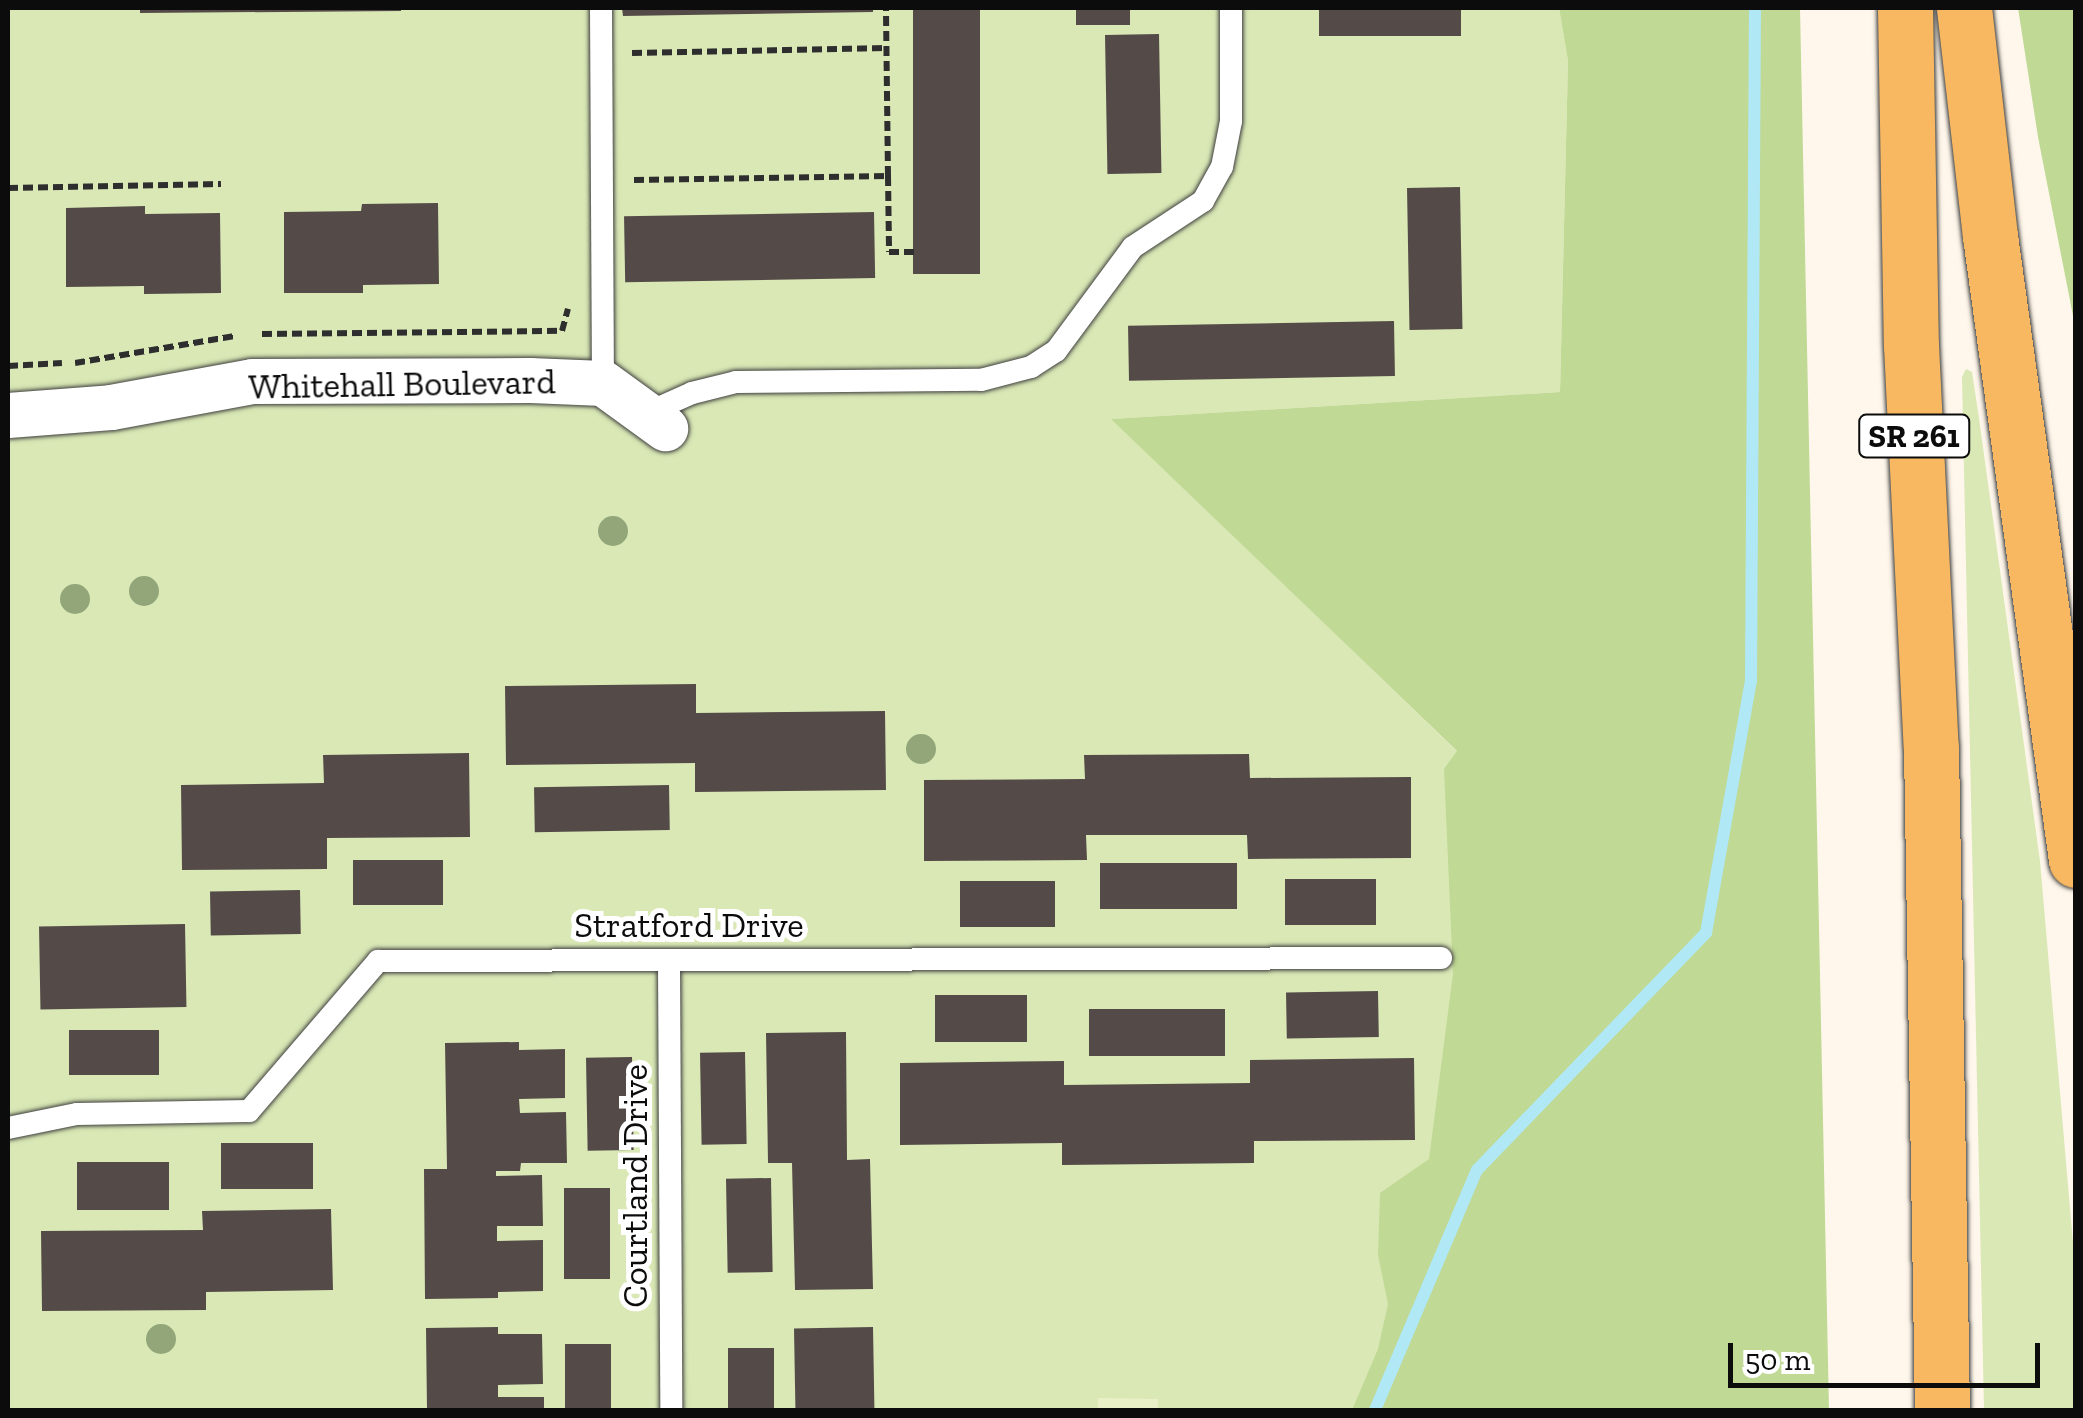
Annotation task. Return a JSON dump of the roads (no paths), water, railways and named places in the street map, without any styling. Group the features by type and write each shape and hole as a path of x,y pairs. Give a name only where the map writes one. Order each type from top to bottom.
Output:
{"main road":[{"name":"SR 261","path":"1905,8 1910,345 1931,748 1942,1410"},
{"name":"SR 261","path":"1964,8 1990,236 2076,860"}],"street":[{"name":"Whitehall Boulevard","path":"8,416 111,406 252,382 603,383 655,421"}],"lane":[{"path":"600,8 603,383"},
{"path":"655,421 692,393 736,382 981,380 1031,367 1056,350 1133,247 1203,202 1222,167 1231,121 1230,8"},
{"name":"Stratford Drive","path":"8,1128 77,1114 248,1111 378,961 1441,958"},
{"name":"Courtland Drive","path":"669,960 671,1410"}],"waterway":[{"path":"1375,1410 1477,1170 1706,933 1751,680 1755,8"}]}
